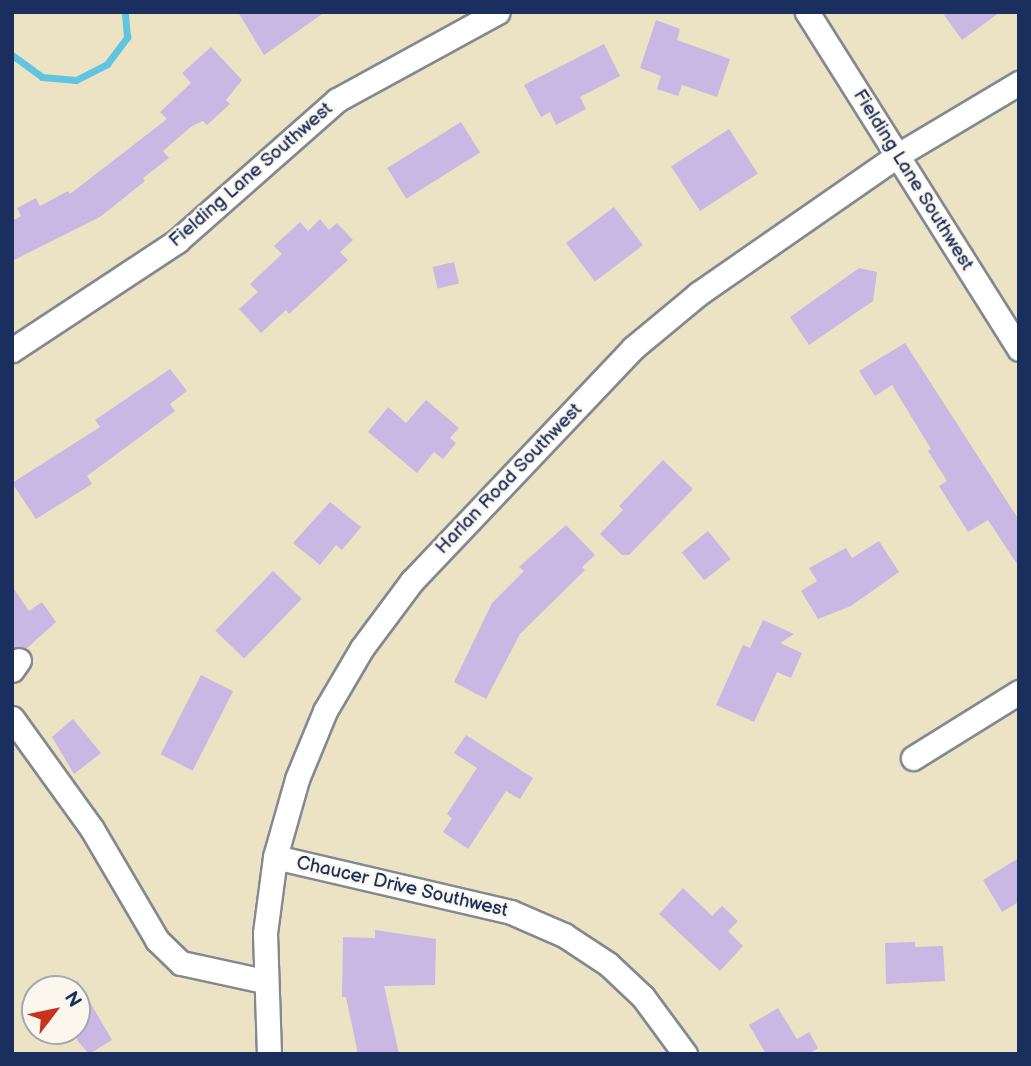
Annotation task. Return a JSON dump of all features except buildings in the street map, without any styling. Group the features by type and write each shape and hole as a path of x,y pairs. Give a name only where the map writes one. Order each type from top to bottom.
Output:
{"street":[{"name":"Fielding Lane Southwest","path":"12,350 177,241 337,100 498,12"},
{"name":"Fielding Lane Southwest","path":"807,12 1019,349"},
{"name":"Harlan Road Southwest","path":"269,1054 264,981 265,933 275,857 297,779 325,711 362,648 412,581 633,348 698,294 898,155 1019,83"},
{"path":"913,758 1019,692"},
{"path":"12,718 92,829 157,940 181,963 264,981"},
{"name":"Chaucer Drive Southwest","path":"275,857 511,912 564,935 608,964 643,997 685,1054"}],"waterway":[{"path":"12,55 42,77 76,80 107,64 127,37 125,12"}]}
